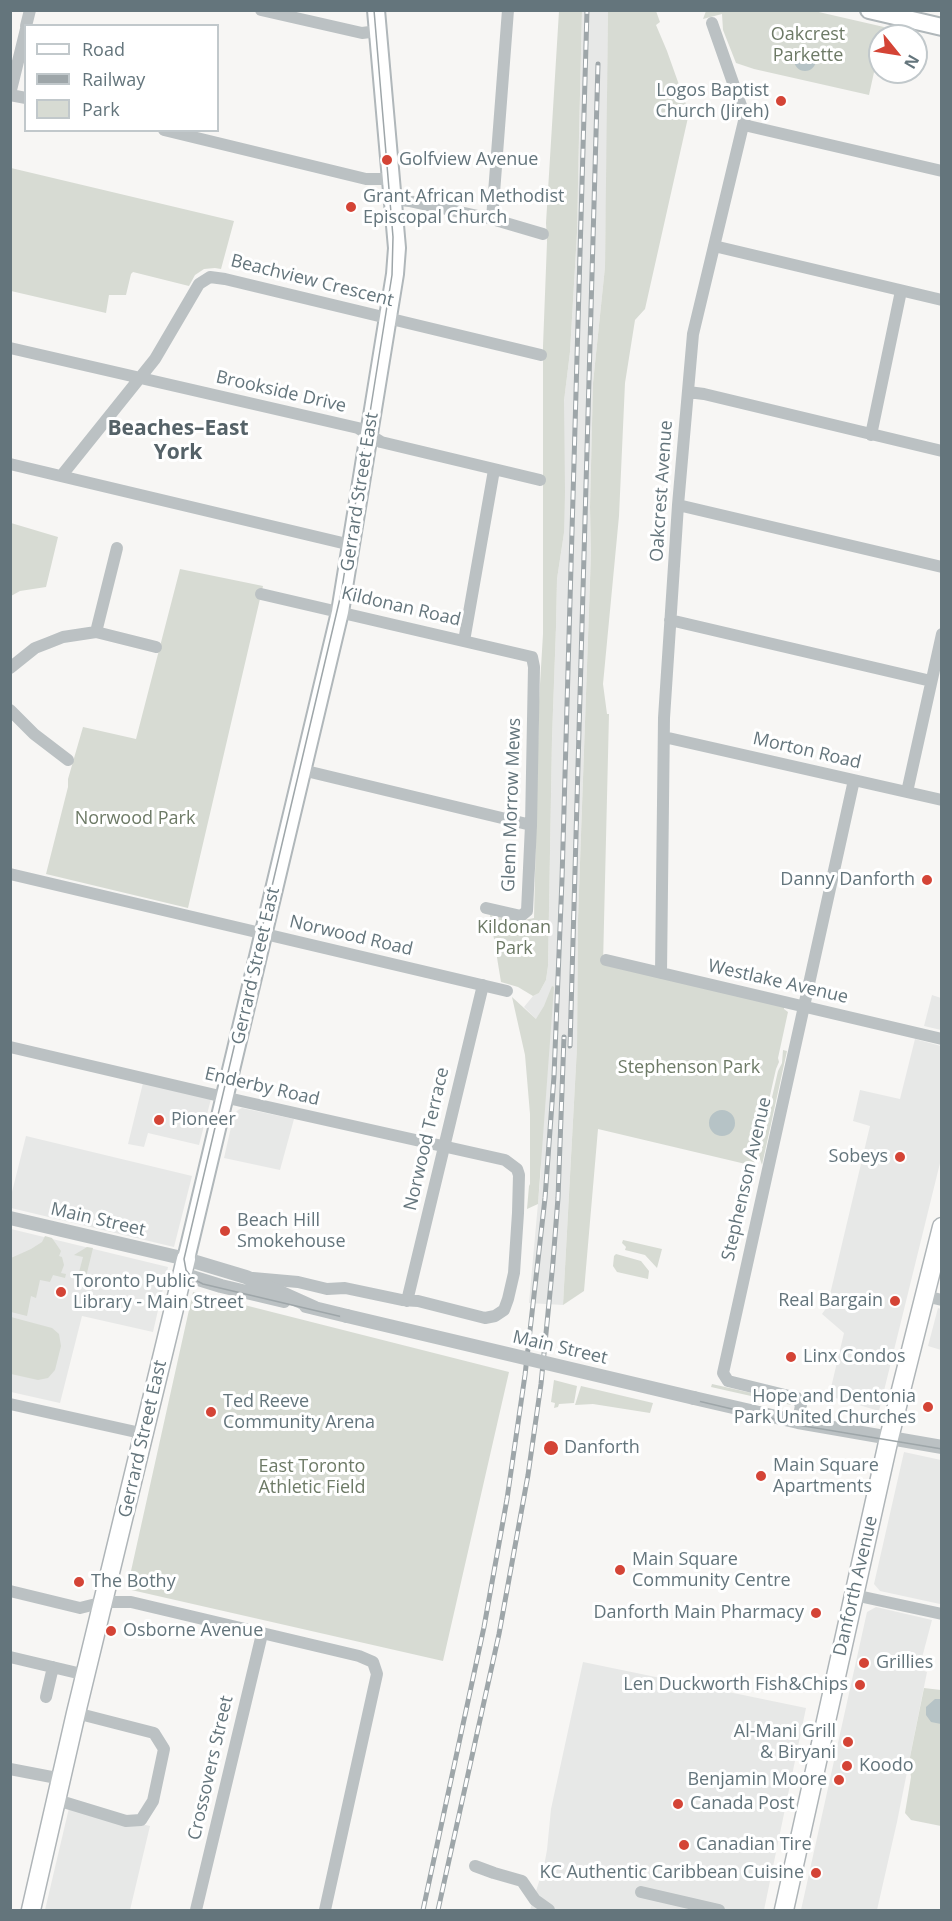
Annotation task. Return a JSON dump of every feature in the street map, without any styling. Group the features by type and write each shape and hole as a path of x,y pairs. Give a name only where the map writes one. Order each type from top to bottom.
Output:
{"main road":[{"name":"Gerrard Street East","path":"31,1911 76,1713 145,1434 340,612 396,262 376,10"},
{"path":"869,10 942,27"},
{"name":"Danforth Avenue","path":"784,1911 889,1438 933,1298 942,1227"}],"street":[{"path":"261,10 362,33 378,32"},
{"path":"492,219 508,10"},
{"name":"Oakcrest Avenue","path":"661,973 664,737 678,505 693,334 745,117 712,23"},
{"path":"10,94 24,35"},
{"path":"744,125 942,171"},
{"path":"172,132 366,179 391,178"},
{"path":"392,199 492,219 543,234"},
{"path":"714,246 942,300"},
{"name":"Beachview Crescent","path":"62,475 155,359 199,284 210,277 541,355"},
{"path":"871,435 901,291"},
{"name":"Brookside Drive","path":"10,348 358,428 381,442 540,480"},
{"path":"688,392 942,451"},
{"path":"10,464 351,545"},
{"path":"464,641 494,470"},
{"path":"678,505 942,567"},
{"path":"96,632 117,548"},
{"name":"Kildonan Road","path":"261,594 532,657"},
{"path":"670,620 931,681"},
{"path":"10,668 35,648 48,642 63,637 96,632 156,647"},
{"path":"907,792 942,634"},
{"name":"Glenn Morrow Mews","path":"486,908 521,916 527,911 531,825 534,667 532,657"},
{"path":"10,710 39,739 68,760"},
{"name":"Morton Road","path":"664,737 942,800"},
{"path":"302,770 531,825"},
{"name":"Stephenson Avenue","path":"798,1422 801,1405 797,1398 728,1381 723,1375 854,780"},
{"name":"Norwood Road","path":"10,874 507,991"},
{"name":"Westlake Avenue","path":"606,960 942,1039"},
{"name":"Norwood Terrace","path":"407,1301 483,985"},
{"name":"Enderby Road","path":"10,1047 505,1160 517,1168 519,1175 514,1274 504,1310 495,1316"},
{"name":"Main Street","path":"10,1218 184,1267 246,1277 298,1282 327,1289 345,1288 407,1301 418,1301 485,1318 495,1316"},
{"name":"Main Street","path":"184,1267 221,1286 347,1316 798,1422 942,1447"},
{"name":"Main Street","path":"246,1277 315,1308"},
{"path":"10,1404 145,1434"},
{"path":"10,1591 80,1608 104,1602 131,1602 359,1656 374,1662 377,1674 375,1685 325,1911"},
{"path":"854,1595 942,1614"},
{"name":"Crossovers Street","path":"196,1911 262,1634"},
{"path":"10,1657 86,1675"},
{"path":"46,1697 53,1667"},
{"path":"57,1800 126,1821 141,1820 153,1801 164,1749 154,1733 76,1713"},
{"path":"10,1769 62,1779"},
{"path":"475,1866 522,1881 535,1900 549,1911"},
{"path":"641,1892 719,1911"}],"shaded area":[{"path":"582,11 608,11 607,151 605,267 593,383 591,553 578,919 577,1047 563,1305 529,1303 541,1170 536,1019 524,1007 533,996 539,993 546,980 548,966 557,579 564,533 564,401 570,352 577,233"},
{"path":"805,49 813,52 816,60 813,68 805,71 797,68 794,60 797,52"},
{"path":"932,995 941,998 941,1030 924,1026"},
{"path":"915,1039 941,1046 941,1159 879,1411 829,1396 844,1333 822,1314 827,1307 870,1126 853,1121 860,1090 900,1099"},
{"path":"143,1083 211,1099 199,1145 148,1133 144,1147 128,1144"},
{"path":"242,1108 294,1119 280,1170 224,1158 234,1114"},
{"path":"722,1110 731,1114 735,1123 731,1132 722,1136 713,1132 709,1123 713,1114"},
{"path":"26,1136 192,1176 174,1247 11,1208 11,1196"},
{"path":"11,1229 168,1267 153,1332 82,1316 60,1403 11,1392"},
{"path":"938,1308 941,1309 941,1350 928,1346"},
{"path":"904,1452 941,1460 940,1604 880,1591 874,1584"},
{"path":"876,1607 932,1620 919,1669 927,1672 877,1910 801,1910 867,1612"},
{"path":"583,1662 806,1708 764,1910 530,1910 544,1866 551,1809"},
{"path":"935,1699 941,1699 941,1724 931,1722 926,1715 926,1707"},
{"path":"69,1808 150,1826 130,1910 45,1910"}],"green space":[{"name":"Oakcrest Parkette","path":"810,10 871,24 868,24 868,84 871,84 869,95 736,63 723,30 722,14 703,19 706,11"},
{"name":"Kildonan Park","path":"559,11 582,11 577,233 570,352 564,401 564,533 557,579 548,966 546,980 539,993 533,996 518,987 501,982 490,915 524,920 534,918 539,701 543,634 543,346 546,223"},
{"name":"Stephenson Park","path":"608,11 656,11 660,22 656,25 689,113 645,309 635,320 625,383 619,516 603,684 607,714 609,714 603,964 784,1007 788,1012 779,1062 754,1166 598,1129 584,1291 563,1305 577,1047 578,919 591,553 593,383 605,267"},
{"path":"11,168 234,221 221,269 204,269 195,275 189,286 133,272 126,295 109,295 106,313 11,291"},
{"path":"11,523 58,537 46,587 20,591 11,596"},
{"name":"Norwood Park","path":"180,569 263,586 188,908 46,874 68,787 68,779 83,727 136,739"},
{"path":"552,986 554,987 538,1204 527,1209 530,1184 530,1114 525,1055 512,997 536,1019"},
{"path":"783,1050 787,1051 762,1165 760,1150 778,1071 782,1063"},
{"path":"45,1236 52,1238 61,1251 59,1256 62,1257 64,1265 61,1273 66,1274 65,1278 53,1275 50,1282 40,1280 36,1298 31,1296 27,1316 11,1312 11,1258 42,1242"},
{"path":"623,1240 662,1249 657,1268 645,1255 625,1250"},
{"path":"87,1247 93,1248 86,1277 78,1276 83,1257 74,1255"},
{"path":"616,1254 641,1261 649,1271 648,1279 617,1272 613,1266"},
{"name":"East Toronto Athletic Field","path":"193,1292 509,1372 443,1661 127,1589"},
{"path":"11,1317 52,1328 59,1334 61,1346 55,1370 48,1378 38,1380 11,1374"},
{"path":"554,1380 577,1386 574,1403 559,1404 554,1408 555,1403 551,1402"},
{"path":"712,1384 787,1401 791,1405 711,1387"},
{"path":"581,1386 653,1403 650,1413 593,1404 575,1405"},
{"path":"924,1688 941,1690 941,1826 911,1820 905,1813 911,1777 909,1762"}],"tram line":[{"path":"374,10 393,237 392,275 341,594 184,1259 186,1270 193,1279 203,1284 804,1426 942,1449"}],"railway":[{"path":"423,1910 484,1627 507,1499 525,1375 545,1198 554,1076 562,879 587,10"},
{"path":"570,1046 598,64"},
{"path":"438,1910 499,1634 528,1475 541,1384 553,1262 558,1198 564,1037"}],"place":[{"name":"Logos Baptist Church (Jireh)","path":"781,101"},
{"name":"Golfview Avenue","path":"387,160"},
{"name":"Grant African Methodist Episcopal Church","path":"351,207"},
{"name":"Danny Danforth","path":"927,880"},
{"name":"Pioneer","path":"159,1120"},
{"name":"Sobeys","path":"900,1157"},
{"name":"Beach Hill Smokehouse","path":"225,1231"},
{"name":"Toronto Public Library - Main Street","path":"61,1292"},
{"name":"Real Bargain","path":"895,1301"},
{"name":"Linx Condos","path":"791,1357"},
{"name":"Hope and Dentonia Park United Churches","path":"928,1407"},
{"name":"Ted Reeve Community Arena","path":"211,1412"},
{"name":"Danforth","path":"551,1448"},
{"name":"Main Square Apartments","path":"761,1476"},
{"name":"Main Square Community Centre","path":"620,1570"},
{"name":"The Bothy","path":"79,1582"},
{"name":"Danforth Main Pharmacy","path":"816,1613"},
{"name":"Osborne Avenue","path":"111,1631"},
{"name":"Grillies","path":"864,1663"},
{"name":"Len Duckworth Fish&Chips","path":"860,1685"},
{"name":"Al-Mani Grill & Biryani","path":"848,1742"},
{"name":"Koodo","path":"847,1766"},
{"name":"Benjamin Moore","path":"839,1780"},
{"name":"Canada Post","path":"678,1804"},
{"name":"Canadian Tire","path":"684,1845"},
{"name":"KC Authentic Caribbean Cuisine","path":"816,1873"}],"district":[{"name":"Beaches–East York","path":"178,441"}]}
